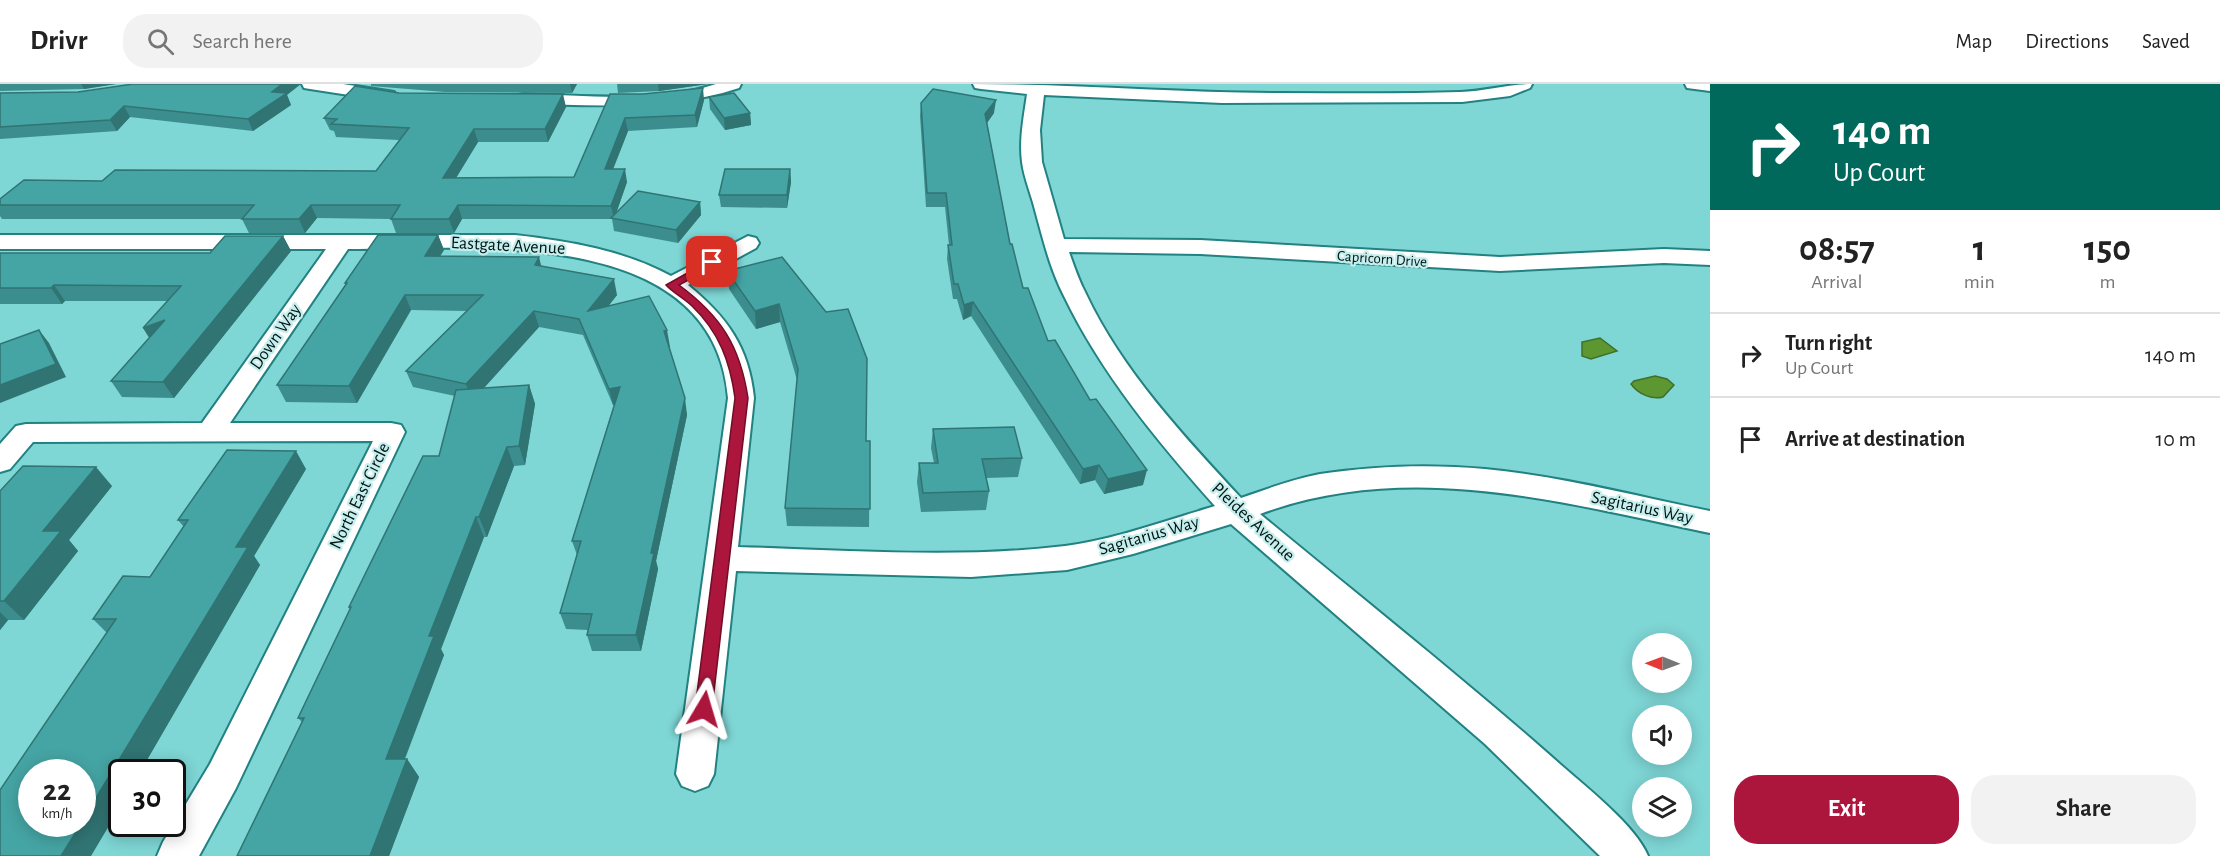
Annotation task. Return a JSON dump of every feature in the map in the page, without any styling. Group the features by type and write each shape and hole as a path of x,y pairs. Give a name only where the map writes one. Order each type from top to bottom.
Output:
{"street":[{"path":"310,84 332,85 403,98"},
{"path":"508,99 645,99 696,95 733,84"},
{"path":"981,84 1036,90 1185,97 1462,98 1504,92 1524,84"},
{"path":"1693,84 1710,86"},
{"name":"Pleides Avenue","path":"1036,90 1030,130 1032,162 1055,245 1074,294 1091,326 1124,376 1187,457 1236,511 1498,732 1569,796 1628,856"},
{"name":"Eastgate Avenue","path":"0,242 515,242 551,245 616,259 645,270 694,302 713,322 728,344 738,370 741,413 695,774"},
{"name":"Down Way","path":"210,432 342,242"},
{"path":"671,285 748,243"},
{"name":"Capricorn Drive","path":"1055,245 1200,247 1500,264 1664,256 1710,258"},
{"name":"North East Circle","path":"0,462 26,433 391,432 222,776 177,856"},
{"name":"Sagitarius Way","path":"723,558 970,565 1067,558 1236,511 1286,493 1319,485 1410,477 1483,479 1535,486 1710,522"}],"shaded area":[{"path":"1600,338 1617,351 1591,359 1582,356 1582,342"},
{"path":"1655,376 1667,379 1674,385 1663,397 1654,398 1646,395 1637,391 1631,384 1634,381"}],"building":[{"path":"133,84 282,84 272,92 287,93 248,119 124,106 110,120 0,127 0,93 78,92"},
{"path":"355,86 399,93 563,94 545,129 474,129 443,178 574,177 610,94 643,94 703,88 695,115 625,118 605,169 625,169 611,206 458,205 449,219 391,219 400,205 311,205 299,219 242,219 254,205 0,205 0,199 24,180 102,181 115,170 376,171 409,128 331,124 337,119 324,118"},
{"path":"933,89 996,100 985,114 1010,244 1012,244 1023,288 1028,288 1048,341 1055,340 1090,400 1096,399 1147,470 1108,479 1099,465 1083,469 973,302 964,305 958,284 954,284 948,245 952,245 946,193 927,193 921,103"},
{"path":"734,93 750,113 724,118 709,97"},
{"path":"725,169 790,169 787,195 719,195"},
{"path":"638,191 700,202 676,230 611,218"},
{"path":"378,235 438,235 425,256 539,257 535,265 614,279 588,311 649,296 667,330 664,331 685,398 651,553 654,553 636,635 587,635 592,614 560,613 581,541 572,541 620,387 609,389 579,319 534,311 466,384 406,371 483,295 405,295 349,386 277,385"},
{"path":"225,236 283,236 163,382 111,381 165,320 143,328 181,286 54,285 51,288 0,288 0,253 210,253"},
{"path":"782,257 826,312 848,309 867,359 866,441 870,441 870,509 785,508 798,369 779,304 755,311 727,271"},
{"path":"39,330 56,364 0,385 0,344"},
{"path":"529,385 519,446 507,447 479,517 476,517 429,636 434,636 386,759 407,759 370,856 237,856 304,718 298,718 351,607 349,607 423,456 439,456 456,390"},
{"path":"1014,427 1022,458 982,459 989,491 923,493 919,463 938,463 933,429"},
{"path":"227,450 296,451 236,547 248,547 120,759 108,759 108,778 96,798 96,759 21,759 116,619 93,619 123,576 150,577 188,520 178,520"},
{"path":"23,466 96,467 43,531 61,531 4,601 0,601 0,491"},
{"path":"18,763 18,837 73,837 61,856 0,856 0,790"}],"route":[{"path":"704,709 741,398 738,370 728,344 713,322 694,302 671,285 712,262"}]}
